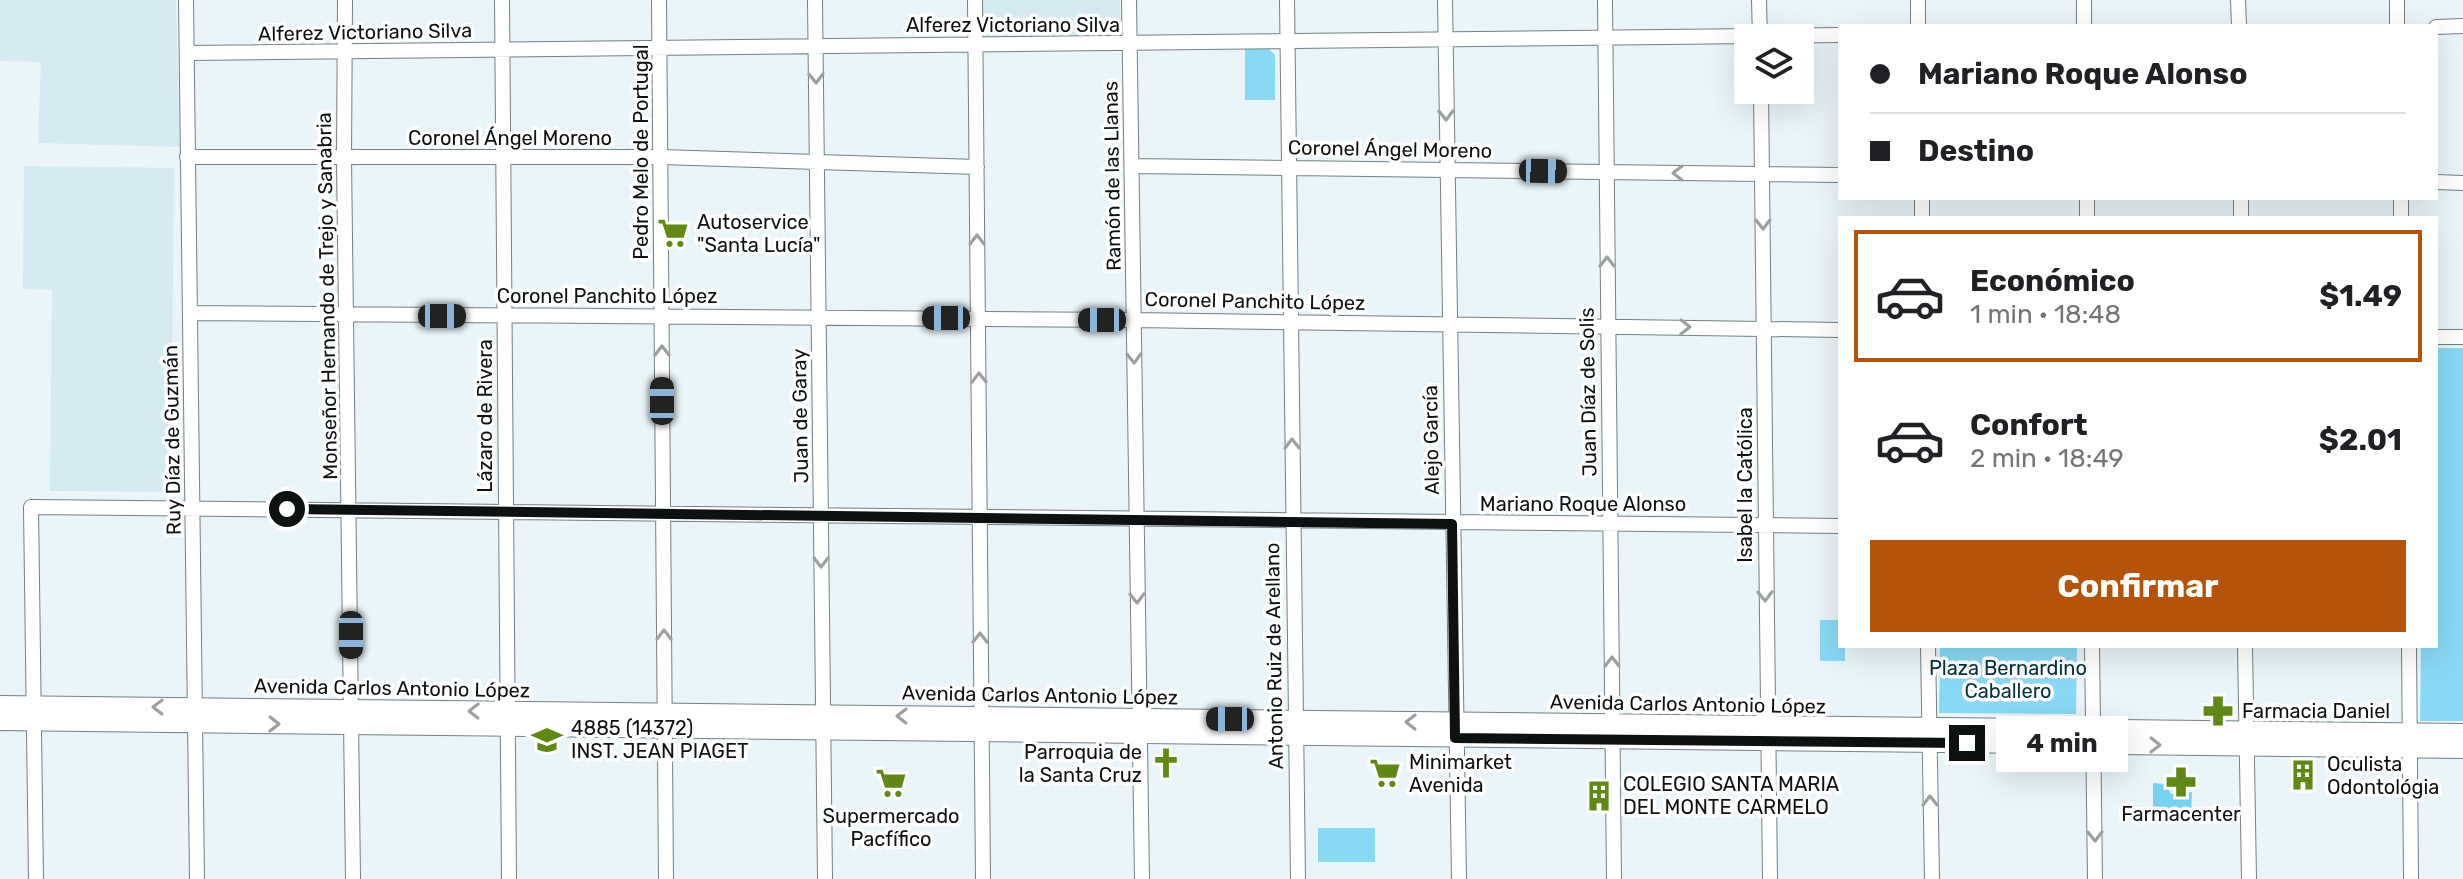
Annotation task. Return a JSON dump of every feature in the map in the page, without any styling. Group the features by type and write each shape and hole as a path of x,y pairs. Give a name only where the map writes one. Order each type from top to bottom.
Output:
{"main road":[{"name":"Avenida Carlos Antonio López","path":"0,705 34,713 1138,727 2410,740 2463,733"},
{"name":"Avenida Carlos Antonio López","path":"0,721 34,713"},
{"name":"Avenida Carlos Antonio López","path":"2410,740 2463,749"}],"street":[{"name":"Ruy Díaz de Guzmán","path":"186,0 197,879"},
{"name":"Monseñor Hernando de Trejo y Sanabria","path":"345,0 344,158 353,879"},
{"name":"Lázaro de Rivera","path":"502,0 509,879"},
{"name":"Pedro Melo de Portugal","path":"659,0 666,879"},
{"name":"Juan de Garay","path":"815,0 825,879"},
{"path":"975,0 983,879"},
{"name":"Ramón de las Llanas","path":"1129,0 1142,879"},
{"name":"Antonio Ruiz de Arellano","path":"1287,0 1298,879"},
{"name":"Alejo García","path":"1445,0 1454,730 1459,879"},
{"name":"Juan Díaz de Solis","path":"1605,0 1614,879"},
{"path":"1759,0 1760,24"},
{"path":"1918,0 1918,24"},
{"path":"2084,0 2084,24"},
{"path":"2238,0 2239,24"},
{"path":"2397,0 2397,24"},
{"path":"2438,27 2463,26"},
{"name":"Alferez Victoriano Silva","path":"1814,36 1838,35"},
{"name":"Alferez Victoriano Silva","path":"187,53 1130,44 1445,37 1734,37"},
{"name":"Isabel la Católica","path":"1761,104 1770,879"},
{"name":"Coronel Ángel Moreno","path":"187,157 661,157 977,167"},
{"name":"Coronel Ángel Moreno","path":"1132,166 1838,175"},
{"path":"2438,182 2463,183"},
{"name":"Coronel Panchito López","path":"190,313 978,318 1838,330"},
{"path":"2438,337 2463,337"},
{"name":"Mariano Roque Alonso","path":"34,713 31,507 1838,526"},
{"path":"1928,648 1932,879"},
{"path":"2092,648 2095,879"},
{"path":"2245,648 2249,879"},
{"path":"2409,648 2411,879"},
{"path":"34,713 36,879"}],"shaded area":[{"path":"0,0 176,0 180,147 38,143 41,62 0,61"},
{"path":"982,0 1120,0 1121,35 983,37"},
{"path":"24,166 174,168 171,492 50,491 52,290 23,289"},
{"path":"2153,783 2165,784 2171,794 2192,792 2191,816 2153,807"}],"green space":[{"path":"1245,49 1269,49 1275,55 1275,100 1245,100"},
{"path":"2438,348 2463,348 2463,721 2420,721 2421,648 2438,648"},
{"path":"1820,620 1838,620 1838,648 1845,648 1845,661 1820,661"},
{"name":"Plaza Bernardino Caballero","path":"1940,648 2077,648 2076,714 1939,713"},
{"path":"1318,828 1375,828 1375,862 1318,862"}],"place":[{"name":"Autoservice \"Santa Lucía\"","path":"673,233"},
{"name":"Farmacia Daniel","path":"2218,711"},
{"name":"4885 (14372) INST. JEAN PIAGET","path":"547,740"},
{"name":"Parroquia de la Santa Cruz","path":"1166,763"},
{"name":"Minimarket Avenida","path":"1385,773"},
{"name":"Oculista Odontológia","path":"2303,775"},
{"name":"Farmacenter","path":"2181,782"},
{"name":"Supermercado Pacfífico","path":"891,783"},
{"name":"COLEGIO SANTA MARIA DEL MONTE CARMELO","path":"1599,796"}],"route":[{"path":"287,509 1452,524 1455,738 1967,743"}]}
